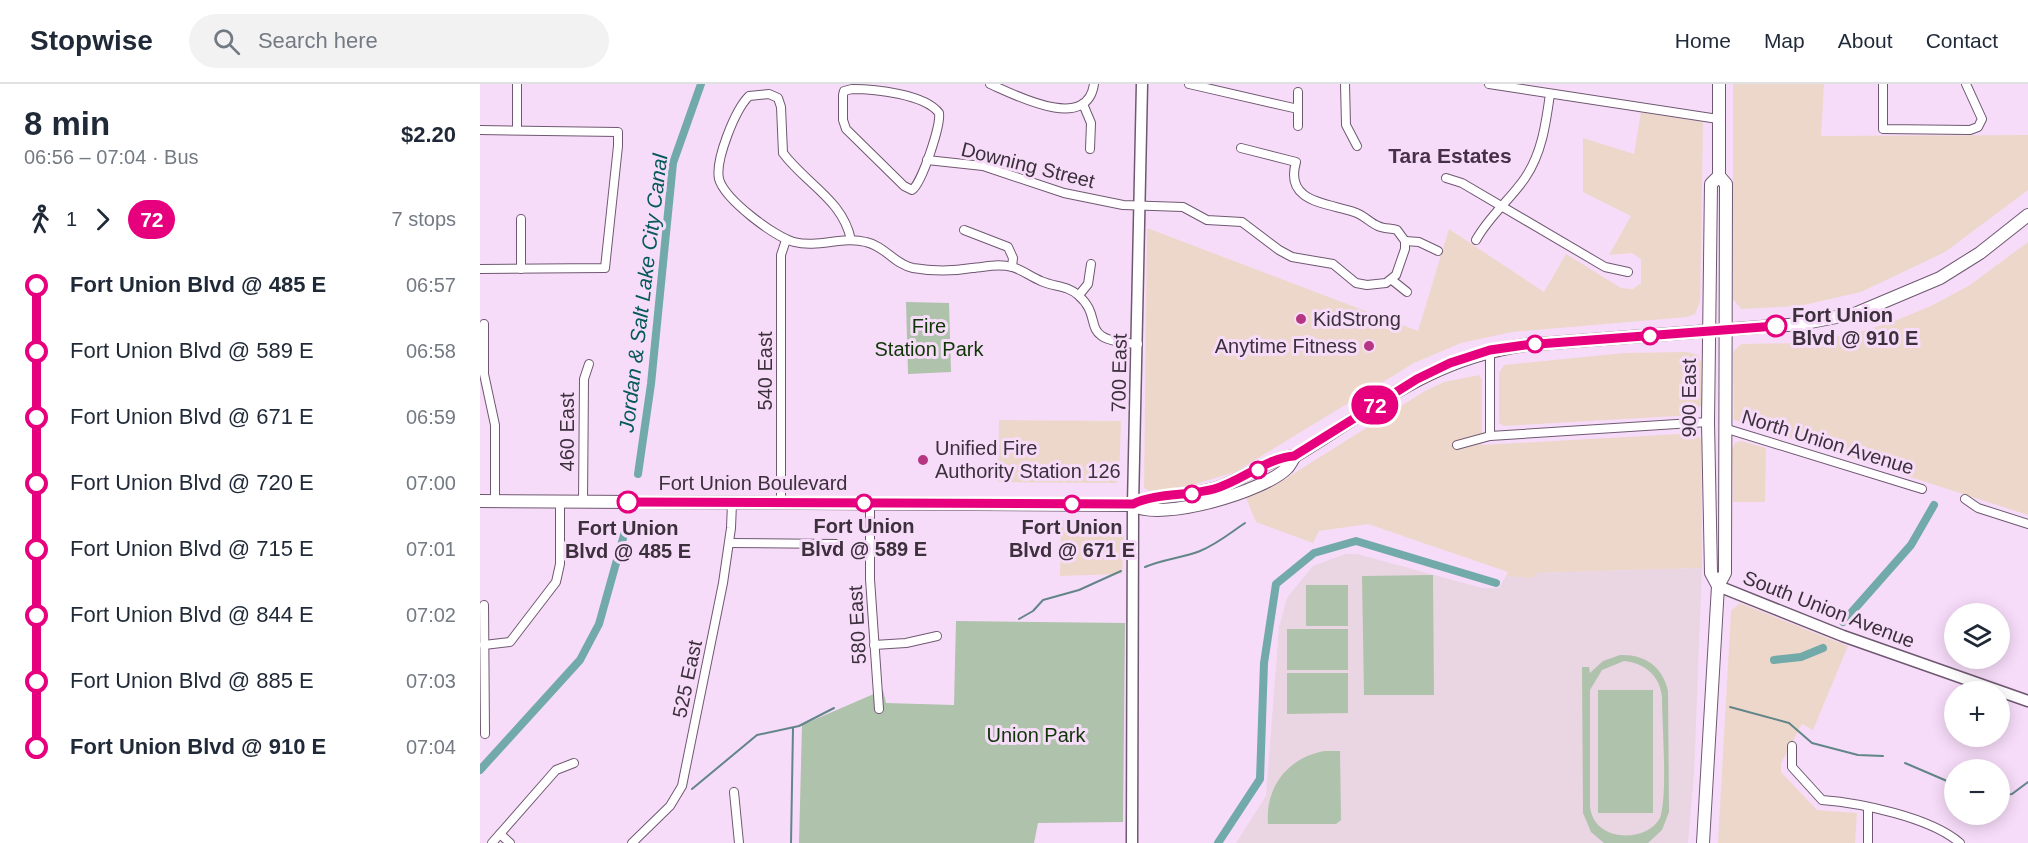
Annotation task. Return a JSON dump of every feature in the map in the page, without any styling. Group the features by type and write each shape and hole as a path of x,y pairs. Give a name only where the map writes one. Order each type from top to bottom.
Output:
{"main road":[{"name":"900 East","path":"1703,843 1718,586 1725,573 1726,184 1719,177 1719,84"},
{"name":"900 East","path":"1718,586 1711,573 1708,422 1710,184 1719,177"},
{"name":"Fort Union Boulevard","path":"480,501 1133,504 1143,511 1218,500 1286,469 1294,456 1417,379 1450,363 1490,350 1534,344 1709,332 1818,321 1875,307 1919,289 1961,266 2028,215"}],"street":[{"path":"517,84 518,130"},
{"path":"990,84 1050,106 1068,109 1083,104 1092,92 1094,84"},
{"name":"700 East","path":"1132,843 1133,504 1142,84"},
{"path":"1189,84 1298,109"},
{"path":"1345,84 1346,125 1357,146"},
{"path":"1489,84 1718,119"},
{"path":"1883,84 1883,129 1970,130 1978,127 1982,119 1966,84"},
{"path":"887,90 936,109 939,122 927,160 916,188 907,189 846,129 843,120 844,92 887,90"},
{"path":"1298,92 1298,126"},
{"path":"850,240 848,225 841,212 783,153 781,107 778,98 769,94 752,95 746,99 727,132 719,179 736,201 768,230 786,240 813,245 850,240 877,245 897,261 914,268 961,269 1000,264 1012,267 1040,281 1071,289 1079,295 1088,310 1094,330 1100,336 1119,343 1138,344"},
{"path":"1476,240 1532,166 1545,131 1550,94"},
{"path":"1083,104 1091,123 1090,149"},
{"path":"480,130 618,132 605,268 480,269"},
{"path":"1241,148 1296,162 1296,181 1303,194 1310,200 1358,213 1378,226 1397,230 1405,241 1399,270 1392,280 1407,292"},
{"name":"Downing Street","path":"927,160 983,166 1064,194 1140,206 1183,207 1207,220 1242,222 1292,257 1333,264 1356,283 1379,284 1392,280"},
{"path":"1446,178 1461,183 1605,267 1628,272"},
{"path":"521,219 521,269"},
{"path":"964,230 1008,247 1013,258 1012,267"},
{"name":"540 East","path":"781,503 781,255 786,240"},
{"path":"1405,241 1419,242 1438,251"},
{"path":"1079,295 1088,284 1090,264"},
{"path":"484,324 484,374 495,425 495,501"},
{"path":"1490,350 1491,436"},
{"name":"460 East","path":"584,502 584,380 589,364"},
{"path":"1457,445 1491,436 1708,422"},
{"name":"North Union Avenue","path":"1724,428 1922,489"},
{"path":"1965,499 1978,508 2028,524"},
{"path":"484,645 510,642 552,590 560,564 560,502"},
{"name":"525 East","path":"632,843 670,806 682,786 719,606 729,543 732,502"},
{"name":"580 East","path":"870,503 874,645 879,709"},
{"path":"729,543 838,543"},
{"name":"South Union Avenue","path":"1718,586 1843,636 2028,701"},
{"path":"484,605 485,734"},
{"path":"874,645 906,643 937,636"},
{"path":"1792,746 1792,767 1822,800 1856,802 1868,809 1915,819 1936,828 1960,843"},
{"path":"492,843 556,770 574,763"},
{"path":"734,792 739,843"},
{"path":"1868,809 1868,843"},
{"path":"500,834 510,843"}],"shaded area":[{"path":"1733,84 1824,84 1821,136 2028,135 2028,190 1945,252 1861,292 1799,306 1741,309 1733,299"},
{"path":"1641,112 1703,122 1700,302 1695,314 1687,317 1512,332 1461,343 1414,363 1235,472 1186,487 1150,491 1144,488 1147,228 1418,331 1449,229 1544,292 1566,254 1621,288 1633,289 1641,283 1641,259 1632,253 1609,255 1631,216 1583,192 1583,138 1634,154"},
{"path":"2028,242 2028,515 1734,420 1733,352 1741,344 1802,343 1851,334 1890,323 1933,305 1970,285"},
{"path":"1687,352 1698,355 1701,362 1701,405 1694,415 1504,426 1499,423 1499,373 1504,365 1624,353"},
{"path":"1479,375 1482,380 1482,445 1696,433 1701,440 1702,568 1537,573 1532,578 1519,579 1506,576 1508,572 1368,524 1319,531 1313,543 1256,522 1246,498 1277,484 1425,391 1444,382"},
{"path":"999,420 1121,421 1119,479 1116,483 998,482"},
{"path":"1741,441 1766,448 1765,502 1733,502 1732,450 1735,443"},
{"path":"1061,520 1110,521 1124,534 1122,574 1060,576"},
{"path":"1345,554 1357,554 1482,588 1499,588 1506,576 1532,578 1537,573 1702,568 1694,775 1688,843 1236,843 1266,796 1279,627 1287,598 1313,566"},
{"path":"1740,603 1848,646 1813,730 1802,724 1781,763 1781,772 1817,810 1857,813 1855,843 1718,843 1731,611"}],"green space":[{"name":"Fire Station Park","path":"906,302 949,303 951,372 908,374"},
{"path":"1433,575 1434,695 1364,695 1362,576"},
{"path":"1306,585 1348,585 1348,626 1306,626"},
{"name":"Union Park","path":"956,621 1125,623 1123,822 1038,823 1034,843 799,843 802,725 883,690 886,703 954,705"},
{"path":"1287,629 1348,629 1348,670 1287,670"},
{"path":"1620,655 1645,660 1662,675 1668,691 1669,812 1662,830 1648,843 1604,843 1591,832 1583,813 1582,667 1589,667 1590,673 1603,661","holes":["1624,661 1632,662 1650,672 1661,690 1664,793 1660,818 1653,826 1644,832 1621,835 1610,833 1600,827 1593,818 1590,806 1590,690 1602,670"]},
{"path":"1287,673 1348,673 1348,713 1287,714"},
{"path":"1598,690 1653,690 1653,813 1598,813"},
{"path":"1325,751 1340,751 1341,820 1336,824 1268,824 1270,798 1282,776 1300,760"}],"waterway":[{"name":"Jordan & Salt Lake City Canal","path":"638,474 651,384 673,163 701,84"},
{"path":"1843,622 1911,545 1934,505"},
{"path":"1145,567 1200,551 1218,542 1245,523"},
{"name":"Jordan & Salt Lake City Canal","path":"480,770 580,660 599,624 627,524"},
{"path":"1218,843 1260,779 1264,663 1276,584 1314,553 1356,541 1496,583"},
{"path":"1019,619 1033,611 1043,600 1079,590 1121,571"},
{"path":"1774,660 1801,657 1823,648"},
{"path":"1730,707 1789,723 1812,743 1858,755 1883,756"},
{"path":"692,789 757,735 799,726 834,708"},
{"path":"791,843 793,728"},
{"path":"1905,763 1944,780"},
{"path":"2010,794 2028,782"}],"bus line":[{"name":"72","path":"628,502 1133,504 1144,498 1199,493 1241,479 1279,457 1294,456 1433,370 1490,350 1525,345 1776,326"}],"place":[{"name":"KidStrong","path":"1301,319"},
{"name":"Fort Union Blvd @ 910 E","path":"1776,326"},
{"name":"Anytime Fitness","path":"1369,346"},
{"name":"Unified Fire Authority Station 126","path":"923,460"},
{"name":"Fort Union Blvd @ 485 E","path":"628,502"},
{"name":"Fort Union Blvd @ 589 E","path":"864,503"},
{"name":"Fort Union Blvd @ 671 E","path":"1072,504"}],"district":[{"name":"Tara Estates","path":"1450,155"}]}
